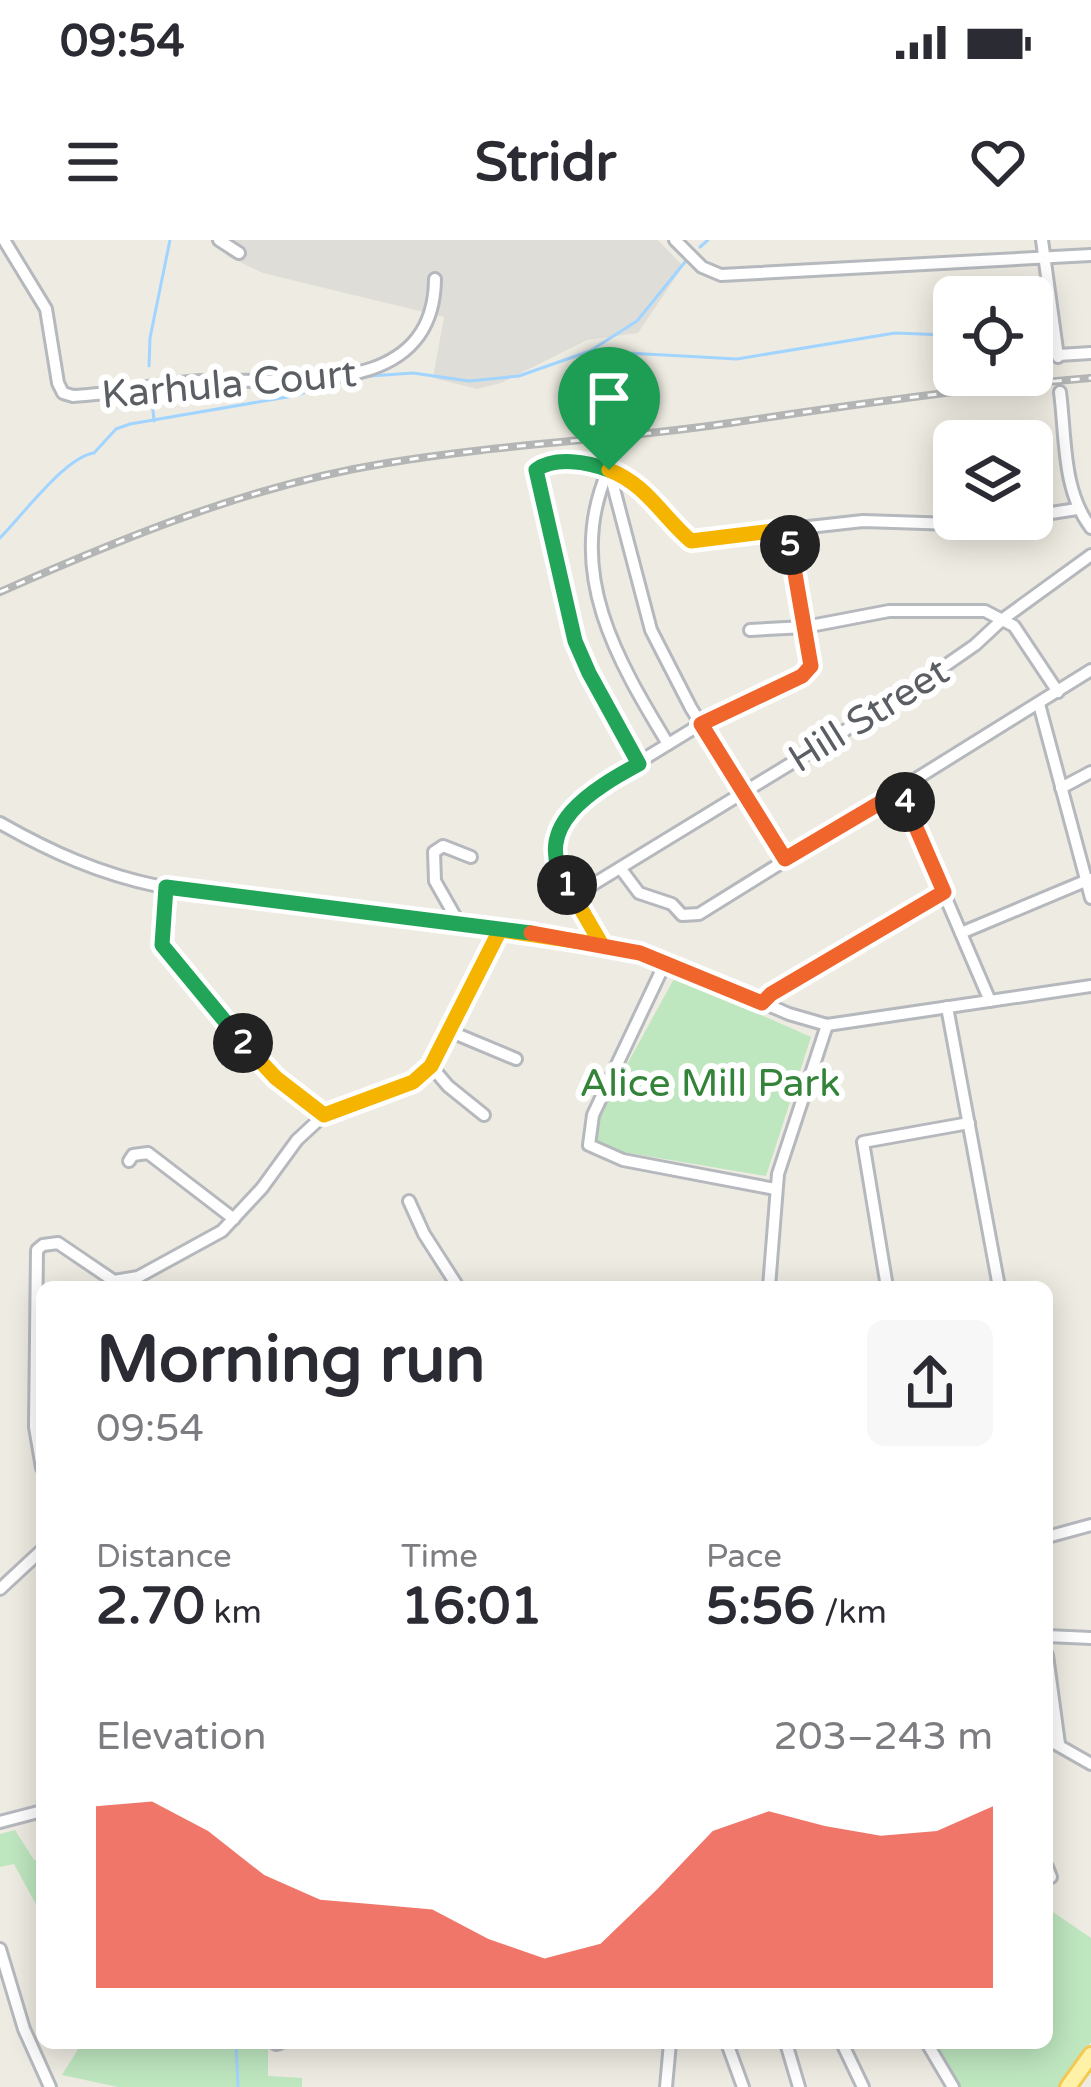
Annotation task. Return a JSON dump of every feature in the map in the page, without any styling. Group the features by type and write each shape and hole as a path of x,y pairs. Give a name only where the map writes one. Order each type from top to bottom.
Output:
{"main road":[{"path":"1068,2087 1091,2055"}],"street":[{"name":"Karhula Court","path":"4,240 46,309 58,382 63,393 74,396 199,381 376,370 413,346 423,328 435,279"},
{"path":"219,240 238,253"},
{"path":"675,240 703,267 722,274 1091,255"},
{"path":"1042,240 1058,356 1091,353"},
{"path":"1060,392 1070,491 1091,528"},
{"path":"639,764 575,641 536,470 544,464 578,463 609,470 637,483 691,541 882,520 933,523"},
{"path":"609,470 651,630 701,724 785,859"},
{"path":"609,470 589,539 592,574 618,655 668,744"},
{"path":"1053,513 1077,509"},
{"path":"602,945 554,865 553,848 585,795 701,724 808,671 811,655 789,529"},
{"name":"Hill Street","path":"574,896 903,695 1091,554"},
{"path":"751,630 805,627 889,611 985,611 1014,626 1058,692"},
{"path":"621,869 639,892 672,904 682,915 699,914 1091,670"},
{"path":"1039,704 1091,898"},
{"path":"1061,788 1091,772"},
{"path":"900,791 990,1001"},
{"path":"0,823 80,864 166,887 602,945 666,961 827,1025 1091,986"},
{"path":"460,925 435,881 434,852 443,846 471,857"},
{"path":"961,933 1089,879"},
{"path":"166,887 160,933 169,958 276,1078 324,1115"},
{"path":"762,1003 944,892"},
{"path":"125,1281 187,1253 234,1220 324,1115 413,1082 431,1066 500,930"},
{"path":"666,961 592,1115 589,1145 623,1160 775,1189"},
{"path":"946,1007 998,1281"},
{"path":"769,1281 775,1189 827,1025"},
{"path":"449,1031 517,1059"},
{"path":"431,1066 484,1115"},
{"path":"886,1281 863,1142 969,1123"},
{"path":"129,1161 148,1153 234,1220"},
{"path":"409,1201 454,1281"},
{"path":"36,1281 37,1250 49,1243 66,1246 105,1276 120,1281"},
{"path":"36,1309 36,1437"},
{"path":"1053,1534 1091,1525"},
{"path":"0,1588 36,1555"},
{"path":"1053,1636 1091,1638"},
{"path":"1053,1742 1091,1763"},
{"path":"0,1822 36,1813"},
{"path":"0,1949 24,2029 50,2087"},
{"path":"666,2087 669,2049"},
{"path":"729,2049 743,2087"},
{"path":"788,2049 799,2087"},
{"path":"845,2049 863,2087"},
{"path":"931,2049 953,2087"}],"shaded area":[{"path":"225,240 658,240 683,266 638,333 587,340 501,383 477,389 433,378 444,317 263,273 227,256"}],"green space":[{"name":"Alice Mill Park","path":"675,977 811,1037 766,1176 605,1149 593,1135"},
{"path":"15,1830 36,1860 36,1904 14,1864 0,1867 0,1834"},
{"path":"1053,1912 1091,1938 1091,2042 1061,2087 960,2087 937,2049 1053,2049"},
{"path":"78,2049 268,2049 268,2076 302,2078 302,2087 118,2087 62,2075"}],"waterway":[{"path":"149,366 150,338 170,240"},
{"path":"700,247 708,240"},
{"path":"356,377 413,373 469,381 519,376 590,351 637,321 685,262"},
{"path":"591,351 737,359 895,333 933,334"},
{"path":"0,538 57,476 94,453 116,429 299,395 324,383"},
{"path":"152,399 154,421"},
{"path":"236,2049 238,2087"}],"railway":[{"path":"0,592 189,515 336,473 473,451 1091,378"}],"route":[{"path":"609,470 578,463 544,464 536,470 575,641 639,764 585,795 553,848 554,865 602,945 500,930 431,1066 413,1082 360,1105 324,1115 315,1111 251,1053 169,958 160,933 166,887 529,933 602,945 683,968 762,1003 944,892 900,791 785,859 701,724 802,676 811,666 789,529 691,541 637,483 609,470"}]}
